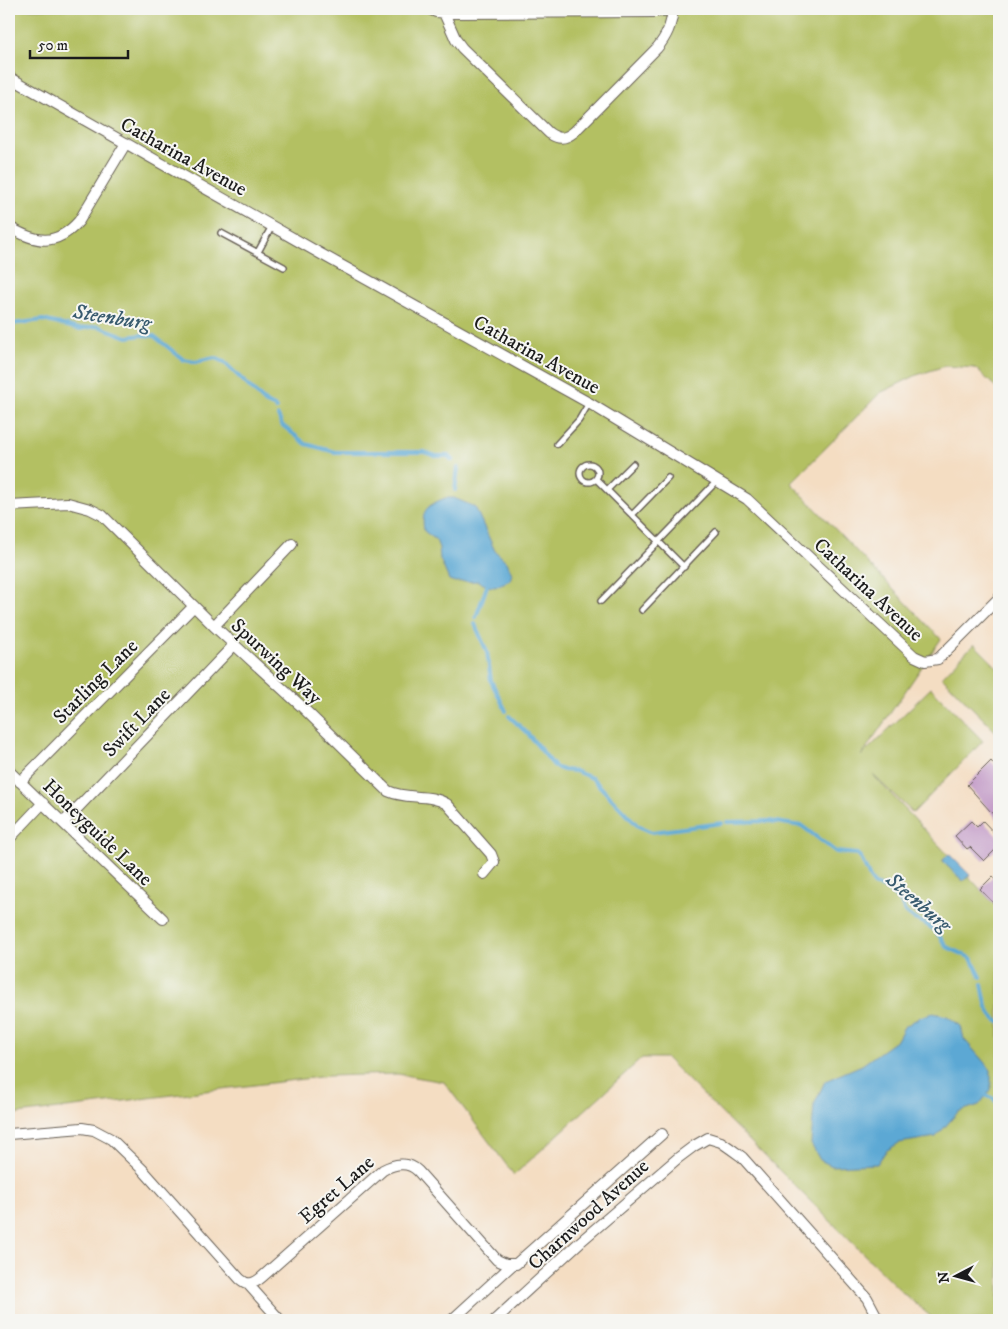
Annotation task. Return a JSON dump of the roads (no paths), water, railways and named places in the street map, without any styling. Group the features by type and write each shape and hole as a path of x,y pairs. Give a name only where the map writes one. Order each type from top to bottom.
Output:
{"street":[{"path":"429,9 444,13 655,12 676,9 668,34 657,48 574,132 568,137 561,138 549,133 462,48 456,40 444,13"},
{"name":"Catharina Avenue","path":"9,77 589,403 747,499 906,650 920,659 934,661 944,655 999,598"},
{"path":"9,227 30,238 40,240 50,239 70,231 79,221 126,143"},
{"name":"Spurwing Way","path":"9,506 68,503 90,509 102,515 214,626 300,705 388,791 401,796 439,799 447,804 494,858 492,865 484,874"},
{"path":"214,626 292,544"},
{"name":"Starling Lane","path":"20,782 194,606"},
{"name":"Swift Lane","path":"63,823 234,645"},
{"name":"Honeyguide Lane","path":"9,771 164,919"},
{"path":"9,839 43,803"},
{"path":"9,1134 82,1128 94,1130 111,1139 142,1169 240,1279 247,1283 280,1320"},
{"path":"452,1320 662,1134"},
{"name":"Charnwood Avenue","path":"495,1320 580,1242 678,1158 708,1138 721,1142 742,1157 867,1298 876,1315 876,1320"},
{"name":"Egret Lane","path":"247,1283 253,1284 258,1281 383,1170 398,1164 415,1168 496,1260 512,1265"}],"lane":[{"path":"258,252 272,226"},
{"path":"221,233 284,267"},
{"path":"557,444 579,420 589,403"},
{"path":"607,490 633,464"},
{"path":"632,514 668,478"},
{"path":"596,479 684,567"},
{"path":"601,601 718,481"},
{"path":"642,610 716,532"}],"water":[{"path":"445,498 454,498 475,507 495,551 507,562 512,574 510,580 495,587 487,586 478,581 455,582 449,580 440,559 436,540 424,531 423,524 424,513 429,506"},
{"path":"949,854 970,875 963,881 942,861"},
{"path":"933,1013 947,1016 961,1026 964,1039 991,1070 991,1090 979,1105 958,1112 936,1137 899,1143 886,1151 877,1164 832,1166 820,1160 811,1144 814,1105 825,1081 862,1065 897,1040 904,1027 920,1017"}],"waterway":[{"name":"Steenburg","path":"9,327 12,324 43,320 79,329 98,326 127,337 154,336 184,360 195,362 215,358 224,362 266,403 276,409"},
{"name":"Steenburg","path":"278,416 282,425 306,444 335,452 424,452 436,456 448,456 452,460"},
{"name":"Steenburg","path":"455,490 458,468"},
{"name":"Steenburg","path":"476,617 487,586"},
{"name":"Steenburg","path":"475,624 487,652 491,681 506,711"},
{"name":"Steenburg","path":"509,716 528,734 555,767 575,771 592,778 638,826 652,832 722,823"},
{"name":"Steenburg","path":"727,822 769,821 802,826 836,852 857,854 875,885 888,890 901,902 905,912 935,930 947,947 971,958 981,977"},
{"name":"Steenburg","path":"982,984 989,1011 999,1022"},
{"path":"987,1096 999,1104"}]}
